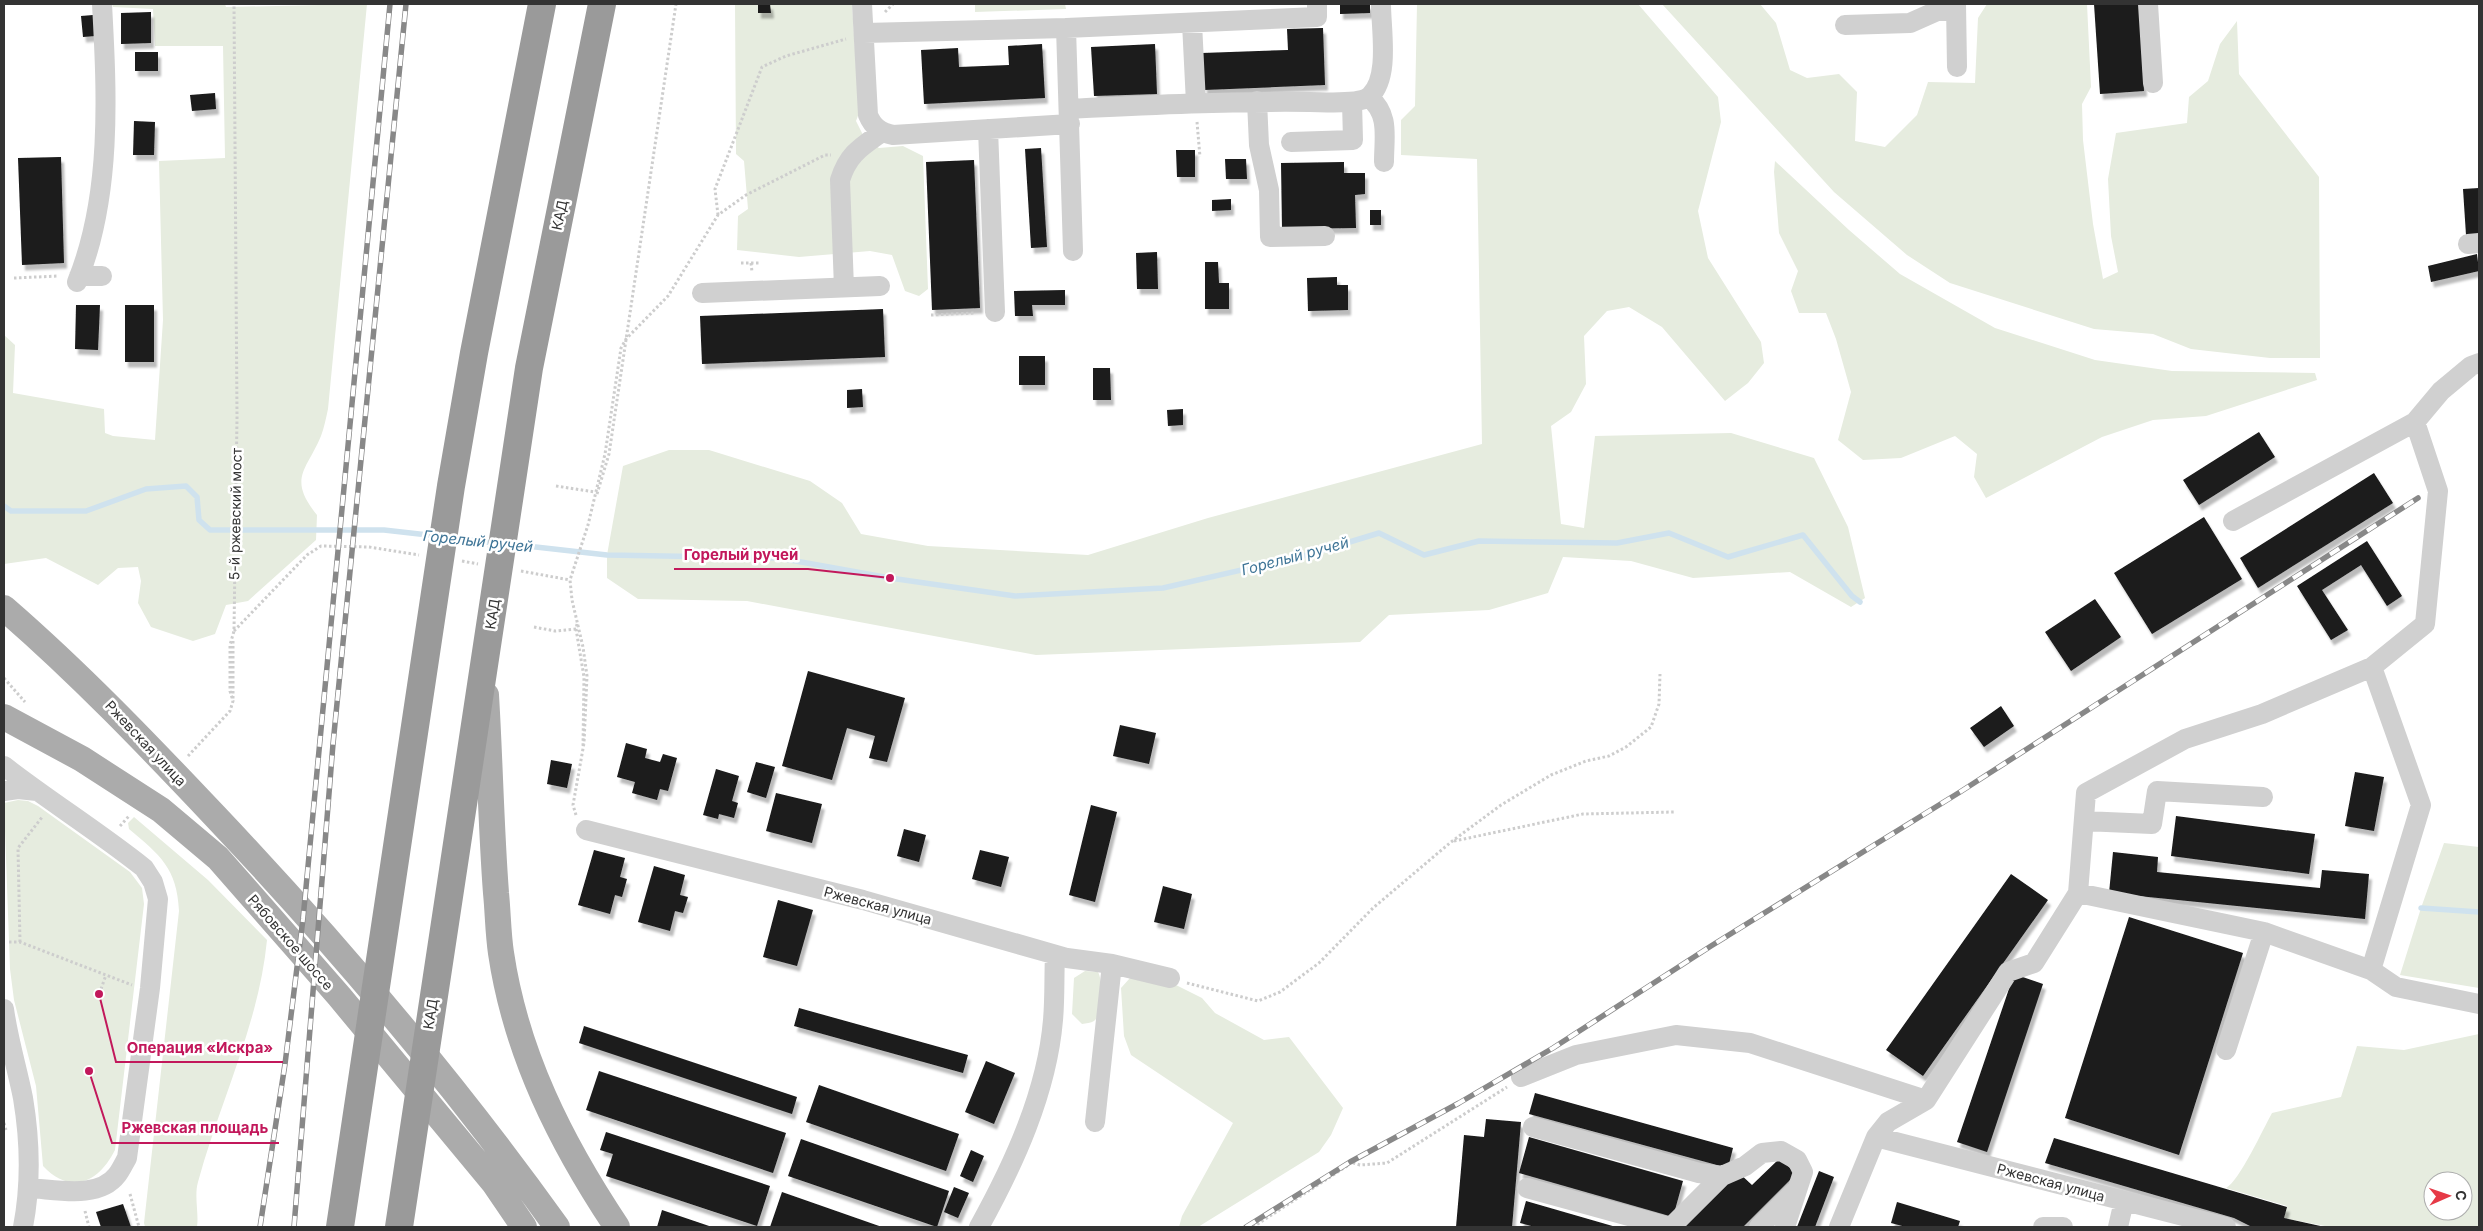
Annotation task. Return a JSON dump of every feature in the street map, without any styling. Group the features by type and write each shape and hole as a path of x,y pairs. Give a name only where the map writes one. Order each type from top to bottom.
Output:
{"highway":[{"path":"340,1227 451,486 477,334 542,4"},
{"name":"КАД","path":"398,1227 525,404 552,249 602,4"}],"main road":[{"name":"Ржевская улица","path":"4,608 105,700 281,886"},
{"path":"484,662 494,865 501,953 513,1011 533,1076 564,1142 617,1227"},
{"name":"Рябовское шоссе","path":"4,717 82,759 161,810 218,858 346,1004 494,1183 524,1227"},
{"name":"Рябовское шоссе","path":"281,886 359,974 436,1067 511,1162 557,1227"}],"street":[{"path":"102,4 104,116 101,172 95,220 89,248 78,279 102,276"},
{"path":"862,4 868,115 872,124 882,132 893,135 988,129 1070,117 1196,103 1360,100 1378,105 1384,116 1384,162"},
{"path":"864,34 1066,28 1317,17 1317,4"},
{"path":"1291,142 1353,140 1360,100 1379,84 1382,67 1381,4"},
{"path":"2148,4 2153,83"},
{"path":"1845,25 1910,23 1937,11 1956,7 1957,67"},
{"path":"1192,23 1196,103"},
{"path":"1066,28 1070,117 1072,251"},
{"path":"1257,101 1259,145 1270,190 1270,237 1325,236"},
{"path":"988,129 995,312"},
{"path":"844,288 840,180 845,164 855,152 882,132"},
{"path":"702,293 880,286"},
{"path":"2233,521 2415,422 2441,391 2471,366 2479,363"},
{"path":"1843,1226 1876,1136 1888,1122 1926,1100 2008,972 2034,963 2078,893 2086,793 2185,739 2262,714 2372,667 2425,624 2438,491 2415,422"},
{"path":"2371,970 2421,805 2372,667"},
{"path":"4,766 44,802"},
{"path":"4,791 18,789 44,802 144,868 153,882 158,898 150,988 127,1158 117,1176 104,1186 92,1190 28,1188"},
{"path":"2084,821 2152,824 2158,791 2262,797"},
{"name":"Ржевская улица","path":"586,830 864,900 1055,955 1112,964 1170,978"},
{"path":"2078,893 2264,932 2371,970 2396,987 2479,1004"},
{"path":"2226,1050 2264,932"},
{"path":"979,1227 1023,1137 1044,1072 1053,1021 1055,955"},
{"path":"1096,1122 1112,964"},
{"path":"4,1009 23,1098 28,1139 28,1188 23,1227"},
{"path":"1521,1077 1576,1055 1676,1035 1750,1043 1926,1100"},
{"path":"1533,1127 1699,1173 1722,1176"},
{"name":"Ржевская улица","path":"1876,1136 2226,1227"},
{"path":"1527,1188 1670,1227 1722,1176 1745,1166 1762,1153 1781,1151 1797,1160 1803,1172 1800,1186 1785,1227"},
{"path":"1759,1227 1800,1186"},
{"path":"2118,1227 2124,1201"},
{"path":"2043,1227 2063,1227"}],"path":[{"name":"5-й ржевский мост","path":"233,640 236,437 234,4"},
{"path":"586,830 573,805 583,748 586,665 570,580 609,454 676,4"},
{"path":"718,215 715,190 762,67 786,56 864,34"},
{"path":"1196,103 1200,157"},
{"path":"592,509 605,454 621,348 626,339 668,296 718,215 746,195 825,155 855,152"},
{"path":"741,263 761,263"},
{"path":"751,263 752,270"},
{"path":"14,278 78,279"},
{"path":"931,315 995,312"},
{"path":"556,486 595,492"},
{"path":"234,631 307,555 321,546 369,547 426,556"},
{"path":"454,560 482,565"},
{"path":"520,570 570,580"},
{"path":"577,623 576,629 583,664 581,743 583,748"},
{"path":"534,627 555,630 576,629"},
{"path":"230,691 230,645 233,640"},
{"path":"233,640 233,701"},
{"path":"1170,978 1236,997 1258,1001 1280,992 1319,963 1373,908 1451,842 1501,805 1551,774 1586,761 1609,756 1626,747 1651,727 1660,704 1660,674"},
{"path":"20,942 18,848 44,802"},
{"path":"1451,842 1583,814 1674,812"},
{"path":"9,942 20,942 135,986"},
{"path":"101,989 106,975"},
{"path":"1253,1227 1347,1166 1350,1162 1360,1164 1387,1163 1521,1077"},
{"path":"130,1194 139,1227"},
{"path":"85,1211 90,1227"}],"shaded area":[{"path":"112,4 225,4 226,7 367,4 328,409 321,436 302,474 301,483 308,502 317,515 316,540 248,601 226,605 215,634 193,641 151,627 138,603 141,581 138,567 118,568 98,585 46,558 4,564 4,335 15,345 13,393 104,409 105,433 113,436 155,440 163,320 159,161 225,158 223,46 155,46 153,9 113,7"},
{"path":"735,4 852,4 859,113 856,121 864,137 879,148 903,146 923,156 928,289 919,296 905,291 892,255 870,251 799,257 737,250 738,216 748,209 744,161 736,154"},
{"path":"975,4 1065,4 1066,9 975,12"},
{"path":"1417,4 1638,4 1718,97 1721,122 1698,211 1708,258 1761,342 1764,363 1748,383 1725,401 1662,327 1629,307 1607,311 1584,336 1586,384 1571,412 1551,426 1561,524 1584,528 1595,436 1731,433 1814,458 1848,527 1865,598 1851,607 1790,572 1693,578 1631,561 1563,557 1548,593 1489,610 1389,615 1360,642 1036,655 747,601 638,599 607,578 607,555 623,466 669,450 709,450 810,481 842,503 861,534 928,546 1088,555 1208,518 1482,444 1477,159 1401,155 1401,120 1415,106"},
{"path":"1662,4 1760,4 1776,23 1790,70 1807,78 1839,74 1857,92 1855,141 1885,147 1917,115 1928,82 1975,83 1978,18 1987,4 2087,4 2091,87 2082,104 2083,140 2093,224 2103,279 2118,272 2111,236 2108,179 2116,133 2187,123 2189,97 2208,81 2220,44 2237,21 2239,74 2319,177 2320,358 2270,358 2191,349 2153,334 2094,329 1950,283 1907,255 1834,192"},
{"path":"1775,161 1849,230 1900,274 1995,328 2095,360 2172,371 2315,373 2317,380 2206,416 2153,420 2102,437 1986,498 1974,477 1977,454 1955,436 1901,458 1863,460 1838,440 1851,392 1836,339 1826,313 1799,313 1791,291 1798,271 1779,233 1774,172"},
{"path":"18,800 28,801 38,806 130,872 142,888 144,904 115,1150 101,1170 93,1177 74,1183 64,1181 53,1175 43,1166 36,1086 14,1000 10,969 4,803"},
{"path":"134,817 208,880 267,940 256,1002 198,1182 196,1193 197,1227 145,1227 144,1223 179,911 175,884 165,864 150,847 129,829 128,823"},
{"path":"2444,843 2479,847 2479,988 2400,975"},
{"path":"1085,971 1098,972 1100,976 1101,1005 1097,1018 1093,1022 1082,1024 1072,1014 1074,978"},
{"path":"1130,978 1176,985 1202,998 1215,1013 1264,1040 1289,1037 1343,1108 1331,1135 1319,1152 1198,1227 1179,1227 1182,1216 1233,1123 1131,1055 1124,1036 1121,988"},
{"path":"2479,1034 2479,1227 2330,1227 2284,1218 2287,1206 2226,1188 2238,1175 2251,1154 2272,1113 2341,1097 2357,1046 2404,1050"}],"building":[{"path":"758,4 770,4 771,13 758,13"},
{"path":"1340,4 1370,4 1370,13 1340,14"},
{"path":"2094,4 2139,4 2144,91 2100,94"},
{"path":"151,12 151,43 121,44 121,13"},
{"path":"93,15 95,36 83,37 81,16"},
{"path":"1323,28 1325,85 1204,90 1202,53 1288,50 1287,29"},
{"path":"1042,44 1045,98 924,104 921,50 958,48 959,67 1009,65 1008,46"},
{"path":"1155,44 1157,94 1094,96 1091,47"},
{"path":"135,52 158,52 158,71 135,71"},
{"path":"215,93 216,109 192,111 190,95"},
{"path":"134,121 155,122 154,155 133,155"},
{"path":"1041,148 1047,247 1031,248 1025,149"},
{"path":"1176,150 1195,150 1195,177 1177,177"},
{"path":"61,157 64,263 22,265 18,158"},
{"path":"1225,159 1246,159 1247,179 1226,179"},
{"path":"974,160 980,308 932,310 926,162"},
{"path":"1344,162 1344,173 1365,173 1365,194 1355,195 1356,228 1282,229 1281,163"},
{"path":"2479,188 2479,234 2466,235 2463,189"},
{"path":"1231,199 1231,210 1212,211 1212,200"},
{"path":"1370,210 1381,210 1381,225 1370,225"},
{"path":"1157,252 1158,289 1137,289 1136,253"},
{"path":"2477,254 2479,271 2431,282 2428,266"},
{"path":"1205,262 1218,262 1219,283 1229,283 1229,309 1205,309"},
{"path":"1337,277 1337,285 1348,285 1348,310 1308,311 1307,278"},
{"path":"1065,290 1065,305 1032,305 1033,316 1015,316 1014,291"},
{"path":"76,305 100,305 98,350 75,349"},
{"path":"125,305 154,305 154,362 125,362"},
{"path":"883,309 885,357 702,364 700,316"},
{"path":"1019,356 1045,356 1045,385 1019,385"},
{"path":"1093,368 1110,368 1111,400 1093,400"},
{"path":"862,389 863,407 847,408 847,390"},
{"path":"1183,409 1183,425 1168,426 1167,410"},
{"path":"2259,432 2275,457 2199,505 2183,480"},
{"path":"2374,473 2393,503 2258,588 2240,558"},
{"path":"2204,517 2242,579 2152,634 2114,573"},
{"path":"2367,541 2402,596 2387,606 2361,565 2322,590 2348,630 2331,640 2297,586"},
{"path":"2095,599 2121,637 2071,671 2045,632"},
{"path":"808,671 905,698 887,762 869,758 875,736 847,728 832,780 782,766"},
{"path":"2001,706 2014,726 1984,747 1970,728"},
{"path":"1120,725 1156,733 1149,764 1113,756"},
{"path":"626,743 647,749 645,758 660,762 663,754 677,758 668,791 660,789 657,800 632,793 635,782 617,777"},
{"path":"551,760 572,764 567,788 547,784"},
{"path":"756,762 775,767 766,798 747,792"},
{"path":"716,769 739,776 732,801 738,803 734,818 719,814 718,819 703,815"},
{"path":"2355,772 2384,777 2374,831 2345,826"},
{"path":"776,793 822,804 812,843 766,831"},
{"path":"1091,805 1117,812 1095,902 1069,895"},
{"path":"2176,816 2315,834 2309,874 2171,856"},
{"path":"904,829 926,835 919,862 897,856"},
{"path":"594,850 625,858 620,877 627,879 622,897 615,895 610,914 578,905"},
{"path":"980,850 1009,857 1001,887 972,879"},
{"path":"2113,852 2158,857 2157,872 2320,888 2322,870 2369,874 2365,919 2109,893"},
{"path":"654,866 685,875 680,895 688,897 683,913 675,911 670,931 638,922"},
{"path":"2011,874 2048,900 1923,1076 1886,1050"},
{"path":"1163,886 1192,894 1184,929 1154,922"},
{"path":"778,900 813,910 797,966 763,957"},
{"path":"2129,917 2243,953 2179,1155 2065,1118"},
{"path":"2014,974 2043,984 1987,1152 1957,1142"},
{"path":"799,1008 968,1055 963,1073 794,1026"},
{"path":"584,1026 797,1097 792,1114 579,1043"},
{"path":"986,1061 1015,1073 994,1124 965,1112"},
{"path":"599,1071 786,1133 773,1173 586,1110"},
{"path":"819,1085 959,1134 946,1171 806,1122"},
{"path":"1535,1093 1733,1148 1728,1168 1529,1114"},
{"path":"1486,1119 1521,1122 1512,1227 1456,1227 1464,1135 1484,1137"},
{"path":"606,1132 770,1186 757,1226 606,1176 613,1154 600,1150"},
{"path":"1529,1137 1683,1181 1673,1217 1519,1173"},
{"path":"2054,1138 2287,1207 2284,1218 2325,1227 2252,1227 2234,1218 2045,1163"},
{"path":"801,1139 949,1191 937,1227 788,1176"},
{"path":"971,1150 984,1156 973,1182 960,1176"},
{"path":"1780,1158 1796,1174 1743,1227 1684,1227 1739,1173 1752,1185"},
{"path":"1819,1171 1834,1177 1815,1227 1797,1227"},
{"path":"954,1187 969,1193 958,1218 944,1212"},
{"path":"782,1192 882,1227 770,1227"},
{"path":"1526,1201 1616,1227 1535,1227 1520,1223"},
{"path":"1897,1202 1960,1221 1958,1227 1906,1227 1891,1223"},
{"path":"123,1204 131,1227 101,1227 96,1212"},
{"path":"662,1210 712,1227 657,1227"}],"waterway":[{"name":"Горелый ручей","path":"4,506 11,511 86,511 146,489 186,486 197,497 199,520 210,530 384,530 437,536"},
{"name":"Горелый ручей","path":"509,544 607,555 779,558 890,578 1015,596 1163,588 1307,555 1379,533 1424,555 1479,541 1617,543 1669,533 1728,557 1803,535 1852,596 1860,602"},
{"name":"Горелый ручей","path":"451,538 494,543"},
{"name":"Горелый ручей","path":"2421,908 2479,912"}],"railway":[{"path":"260,1227 285,1064 303,919 390,4"},
{"path":"294,1227 333,744 406,4"},
{"path":"1246,1227 1350,1162 1459,1103 1553,1048 1711,946 1960,792 2418,498"}],"place":[{"name":"Горелый ручей","path":"890,578"},
{"name":"Операция «Искра»","path":"99,994"},
{"name":"Ржевская площадь","path":"89,1071"}]}
